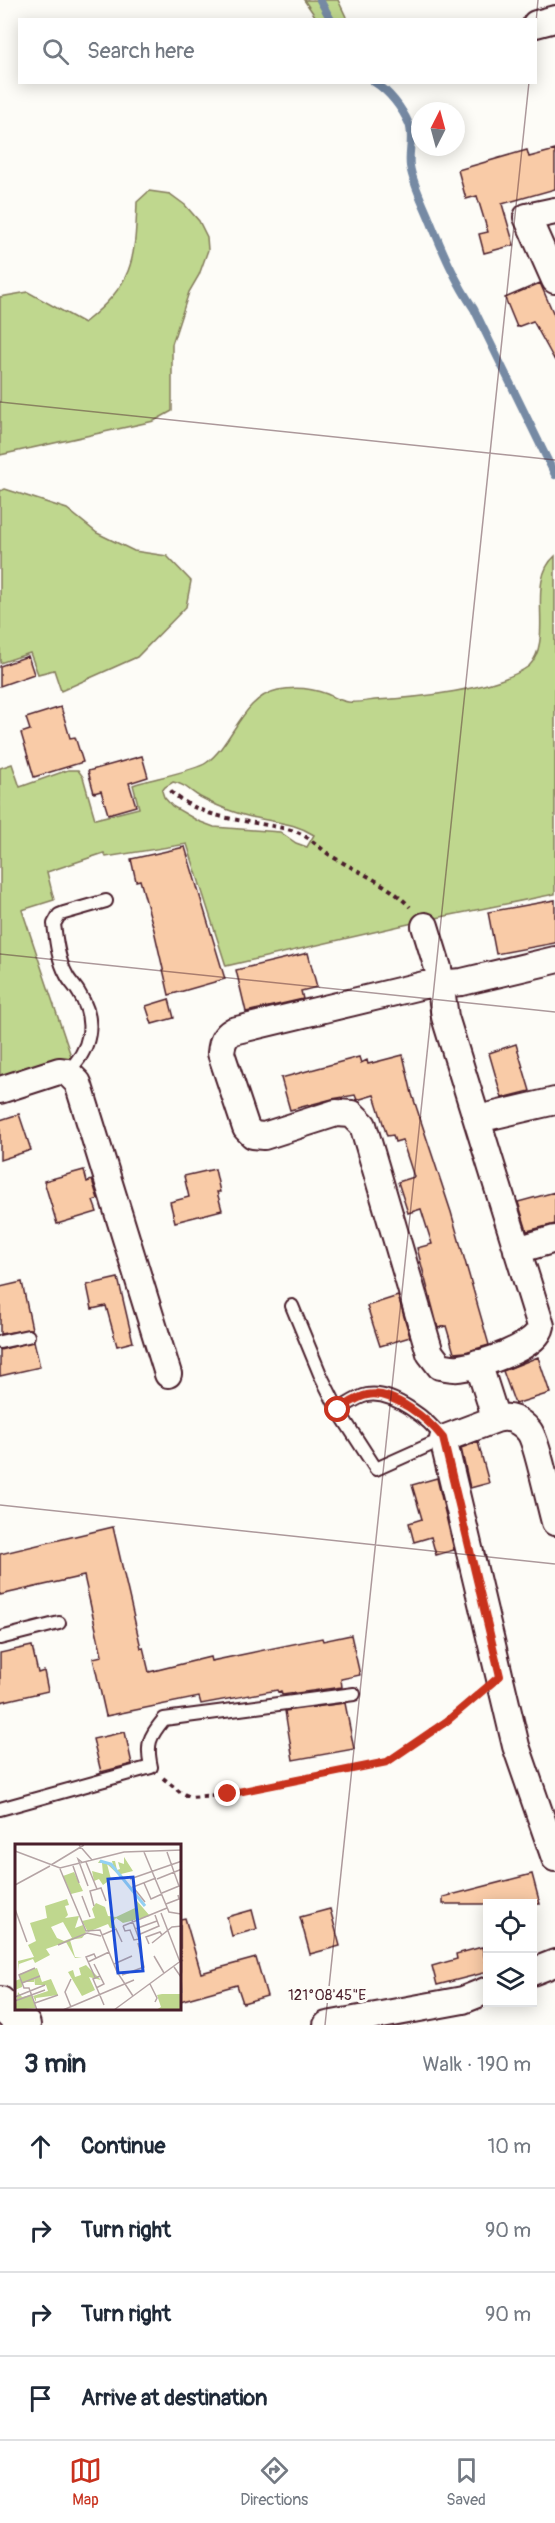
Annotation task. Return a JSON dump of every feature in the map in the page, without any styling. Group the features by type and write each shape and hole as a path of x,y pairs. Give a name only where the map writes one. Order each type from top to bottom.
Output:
{"street":[{"path":"537,24 555,19"},
{"path":"555,211 527,217 555,280"},
{"path":"425,926 441,982 445,1017 540,1322 540,1330 536,1337 522,1347 458,1368 440,1366 430,1353 363,1125 358,1119 344,1112 264,1136 253,1135 246,1128 221,1053 224,1039 233,1031 441,982 462,982 555,960"},
{"path":"0,1090 51,1073 67,1072 78,1083 168,1374"},
{"path":"478,1119 555,1101"},
{"path":"517,1250 555,1239"},
{"path":"477,1363 496,1419"},
{"path":"555,1522 529,1431 509,1417 496,1419 443,1438 522,1765 555,1858"},
{"path":"537,1970 555,1963"},
{"path":"327,2025 463,2000 483,1992"},
{"path":"0,2003 24,2025"}],"lane":[{"path":"67,1072 78,1062 86,1049 90,1026 85,1003 64,971 54,924 59,915 106,901"},
{"path":"292,1305 320,1374 338,1410 376,1469 443,1438 422,1416 398,1401 379,1395 364,1396 338,1410"},
{"path":"0,1342 28,1336"},
{"path":"0,1638 60,1623"},
{"path":"0,1809 151,1767 148,1753 150,1737 164,1719 354,1694"}],"path":[{"path":"170,792 181,801 213,816 292,831 307,837 328,854 376,879 398,895 425,926"},
{"path":"151,1767 181,1793 191,1797 228,1794 387,1762 447,1721 500,1676"}],"green space":[{"path":"304,0 338,0 347,18 316,18"},
{"path":"149,191 170,194 185,205 199,221 207,237 208,250 199,275 189,292 172,344 172,411 154,421 0,455 0,297 28,292 84,323 113,296 128,271 135,241 137,202"},
{"path":"5,489 67,509 97,533 134,551 167,556 191,581 186,607 137,657 61,691 54,670 38,674 30,653 0,663 0,491"},
{"path":"555,556 555,894 426,920 226,966 187,844 106,857 104,853 47,872 54,900 22,910 72,1059 0,1081 0,768 12,764 20,787 68,770 78,770 83,777 95,819 139,808 133,785 193,769 206,763 224,744 246,711 265,695 278,690 309,689 343,701 354,702 433,695 497,681 529,666 536,655 541,626 540,595 546,567","holes":["173,782 228,810 293,826 314,835 307,847 296,843 280,832 214,827 198,821 172,806 164,797 162,791 165,787"]}],"building":[{"path":"527,150 529,157 555,150 555,189 502,204 514,245 484,253 479,234 488,232 477,196 466,199 458,170"},
{"path":"540,283 555,317 555,361 533,321 517,327 505,298"},
{"path":"28,656 34,674 0,686 0,666"},
{"path":"61,707 70,738 75,737 83,762 34,777 21,733 30,730 26,718"},
{"path":"142,756 148,777 129,783 136,806 108,814 101,791 94,793 88,771"},
{"path":"185,847 225,979 169,995 154,930 140,880 136,881 131,859"},
{"path":"555,900 555,943 496,954 488,912"},
{"path":"308,953 317,987 301,991 303,999 246,1012 236,970"},
{"path":"169,999 174,1018 152,1024 146,1006"},
{"path":"516,1044 530,1091 502,1098 489,1053"},
{"path":"403,1055 412,1094 451,1212 489,1345 465,1352 454,1353 446,1326 438,1328 417,1248 432,1244 421,1209 408,1213 398,1182 414,1177 402,1140 395,1142 393,1135 387,1136 374,1095 357,1100 355,1095 332,1099 290,1110 281,1078 359,1057 361,1063 367,1060 368,1064"},
{"path":"19,1114 31,1150 0,1160 0,1120"},
{"path":"215,1169 220,1192 217,1192 222,1210 175,1222 170,1202 189,1197 184,1176"},
{"path":"84,1170 87,1182 92,1180 98,1199 93,1201 97,1212 57,1224 44,1181"},
{"path":"555,1192 555,1224 527,1231 518,1202"},
{"path":"118,1278 133,1342 117,1346 106,1306 92,1309 87,1285"},
{"path":"22,1282 32,1329 0,1334 0,1287"},
{"path":"398,1296 410,1337 380,1346 367,1306"},
{"path":"34,1341 40,1367 0,1376 0,1350"},
{"path":"538,1357 550,1393 515,1404 503,1371"},
{"path":"478,1442 489,1483 470,1488 461,1448"},
{"path":"437,1478 454,1550 436,1555 431,1537 414,1542 409,1523 422,1519 412,1485"},
{"path":"113,1527 141,1648 143,1647 149,1672 210,1657 211,1661 322,1638 323,1641 351,1635 360,1675 341,1679 342,1687 282,1695 281,1691 277,1690 201,1704 199,1697 106,1716 93,1658 102,1656 84,1576 0,1595 0,1554"},
{"path":"32,1646 38,1673 44,1671 48,1691 0,1702 0,1653"},
{"path":"345,1703 354,1749 293,1760 285,1711"},
{"path":"125,1732 132,1764 101,1772 93,1739"},
{"path":"532,1874 540,1904 537,1904 537,1899 483,1899 483,1904 443,1904 443,1897"},
{"path":"330,1909 340,1946 310,1954 300,1917"},
{"path":"252,1910 257,1929 232,1936 227,1917"},
{"path":"185,1918 201,1973 256,1958 267,1996 243,2003 237,1985 182,2000 182,1919"},
{"path":"482,1947 483,1973 437,1985 432,1966 457,1959 456,1954"}],"waterway":[{"path":"320,0 330,18"},
{"path":"377,84 394,100 409,124 410,166 418,192 449,265 474,309 555,475"}],"route":[{"path":"228,1794 387,1762 447,1721 500,1676 443,1438 422,1416 388,1397 371,1394 338,1410"}]}
